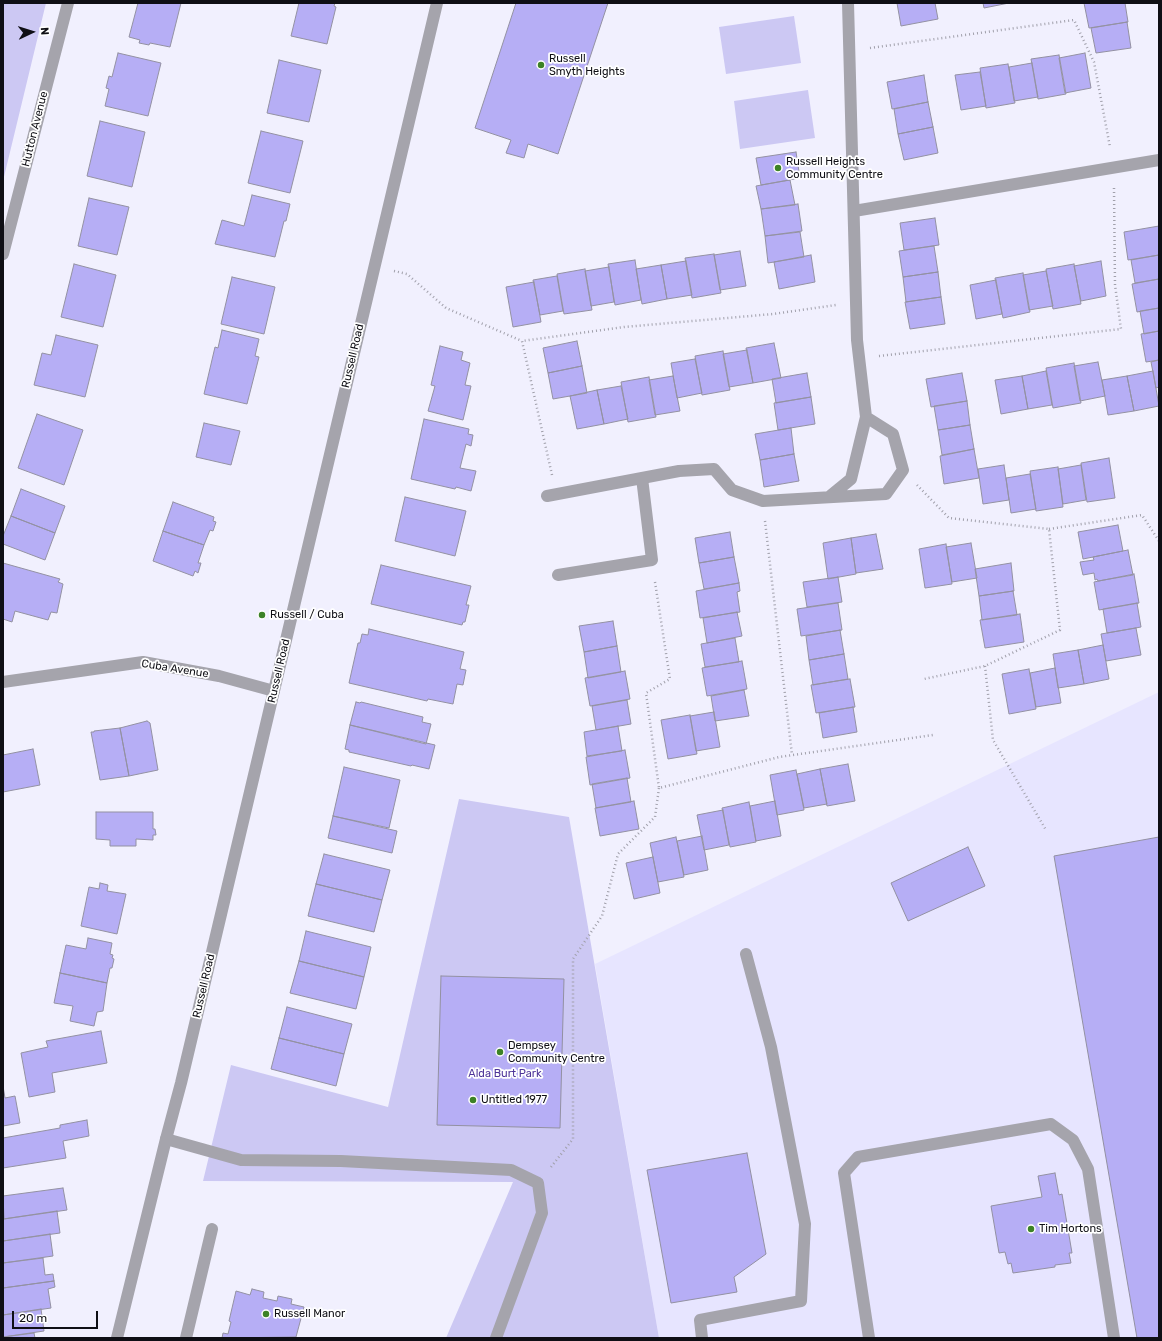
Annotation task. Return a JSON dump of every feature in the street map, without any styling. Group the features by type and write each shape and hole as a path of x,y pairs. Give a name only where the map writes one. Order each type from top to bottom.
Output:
{"street":[{"name":"Hutton Avenue","path":"3,254 68,3"},
{"name":"Russell Road","path":"117,1338 183,1075 437,3"},
{"path":"828,497 851,479 866,417 857,340 848,3"},
{"path":"854,211 1159,160"},
{"path":"551,495 679,471 714,469 732,490 763,501 886,494 903,470 893,434 866,417"},
{"path":"558,575 652,560 642,478"},
{"name":"Cuba Avenue","path":"3,682 143,662 219,676 274,691"},
{"path":"702,1338 700,1320 801,1301 805,1224 771,1047 746,954"},
{"path":"869,1338 844,1173 858,1157 1051,1124 1073,1140 1088,1169 1114,1338"},
{"path":"166,1139 241,1160 341,1161 511,1170 538,1183 542,1213 496,1338"},
{"path":"186,1338 212,1229"}],"path":[{"path":"849,51 1074,20 1094,62 1113,168 1115,285 1121,329 860,358"},
{"path":"374,267 407,274 446,308 522,341 624,327 773,314 856,302"},
{"path":"522,341 551,495"},
{"path":"903,470 949,518 1049,529 1142,515 1159,541"},
{"path":"763,501 792,755"},
{"path":"924,679 985,666 1060,630 1049,529"},
{"path":"538,1183 573,1139 573,959 602,916 618,854 655,817 659,788 646,693 670,679 652,560"},
{"path":"985,666 993,740 1046,830"},
{"path":"659,788 779,757 933,734"}],"shaded area":[{"path":"1159,692 1159,1338 659,1338 595,964"}],"green space":[{"path":"3,3 46,3 3,181"},
{"path":"794,16 801,63 726,74 719,27"},
{"path":"808,90 815,138 740,149 734,101"},
{"name":"Alda Burt Park","path":"459,799 569,817 659,1338 446,1338 513,1182 203,1181 231,1065 388,1107"}],"building":[{"path":"138,3 181,3 170,47 150,43 149,45 139,43 140,40 129,37"},
{"path":"299,3 335,3 334,6 336,7 327,44 291,36"},
{"name":"Russell Smyth Heights","path":"516,3 608,3 558,154 528,144 524,158 506,153 511,140 475,128"},
{"path":"897,3 935,3 938,19 901,26"},
{"path":"983,3 1009,3 984,8"},
{"path":"1084,3 1125,3 1128,22 1089,28"},
{"path":"1127,22 1131,48 1096,53 1091,28"},
{"path":"118,53 161,63 148,116 105,106 109,89 106,88 109,76 112,77"},
{"path":"1085,53 1091,88 1065,93 1059,58"},
{"path":"1059,55 1066,94 1038,99 1031,59"},
{"path":"279,60 321,70 309,122 267,113"},
{"path":"1032,63 1038,97 1014,101 1009,67"},
{"path":"1008,64 1015,103 986,108 980,68"},
{"path":"980,72 986,106 961,110 955,75"},
{"path":"924,75 928,102 892,109 887,82"},
{"path":"928,102 933,127 898,134 894,109"},
{"path":"100,121 145,132 132,187 87,176"},
{"path":"933,127 938,153 904,160 898,134"},
{"path":"261,131 303,141 290,193 248,183"},
{"name":"Russell Heights Community Centre","path":"796,152 800,178 761,185 756,158"},
{"path":"790,180 795,205 761,209 756,186"},
{"path":"252,195 290,204 275,257 215,244 222,220 244,226"},
{"path":"89,198 129,207 117,255 78,246"},
{"path":"798,204 802,231 765,236 761,209"},
{"path":"935,218 939,245 904,250 900,223"},
{"path":"1159,226 1159,255 1128,260 1124,232"},
{"path":"800,232 804,257 768,263 765,236"},
{"path":"934,246 938,272 903,277 899,251"},
{"path":"740,251 746,286 720,290 714,255"},
{"path":"714,254 721,293 692,298 685,258"},
{"path":"811,255 815,282 779,289 774,262"},
{"path":"1159,255 1159,279 1135,283 1131,260"},
{"path":"635,260 641,300 615,305 608,264"},
{"path":"686,261 692,295 667,299 661,265"},
{"path":"1101,261 1106,296 1081,301 1074,266"},
{"path":"74,264 116,275 103,327 61,317"},
{"path":"1074,264 1081,304 1053,309 1046,269"},
{"path":"661,265 667,299 642,304 636,269"},
{"path":"609,267 614,302 591,306 585,271"},
{"path":"585,269 592,310 564,314 557,274"},
{"path":"1046,271 1053,306 1029,310 1023,275"},
{"path":"938,272 941,297 906,302 903,277"},
{"path":"1023,273 1030,312 1003,318 995,278"},
{"path":"557,276 563,311 540,315 533,280"},
{"path":"232,277 275,287 264,334 221,324"},
{"path":"1159,279 1159,308 1137,312 1132,284"},
{"path":"996,280 1002,314 976,319 970,285"},
{"path":"534,282 541,322 513,327 506,287"},
{"path":"941,297 945,324 910,329 905,302"},
{"path":"1159,308 1159,331 1144,334 1140,311"},
{"path":"222,330 259,339 255,356 259,357 247,404 204,394 215,347 218,348"},
{"path":"1159,331 1159,360 1146,362 1141,334"},
{"path":"56,335 98,345 85,397 34,385 42,353 51,355"},
{"path":"577,341 582,366 548,373 543,348"},
{"path":"774,343 781,378 753,383 746,348"},
{"path":"440,346 463,352 461,360 470,363 465,385 471,386 463,420 428,411 435,386 431,385"},
{"path":"747,350 753,383 729,387 723,354"},
{"path":"723,351 730,390 702,395 695,356"},
{"path":"695,359 702,393 677,398 671,363"},
{"path":"1159,360 1159,387 1156,388 1151,362"},
{"path":"1098,362 1105,396 1080,401 1074,366"},
{"path":"1074,363 1081,403 1053,408 1046,368"},
{"path":"582,366 587,393 553,399 548,373"},
{"path":"1046,371 1052,405 1028,409 1022,376"},
{"path":"1153,371 1159,406 1134,411 1127,376"},
{"path":"807,373 811,397 776,403 772,379"},
{"path":"962,373 967,401 931,407 926,379"},
{"path":"673,376 680,411 655,415 649,380"},
{"path":"1022,376 1028,409 1001,414 995,380"},
{"path":"1127,376 1134,411 1108,415 1102,380"},
{"path":"649,377 656,417 628,422 621,382"},
{"path":"621,386 628,419 604,424 597,390"},
{"path":"597,390 604,424 577,429 570,396"},
{"path":"811,397 815,424 778,430 774,403"},
{"path":"967,401 970,425 938,430 934,406"},
{"path":"37,414 83,430 64,485 18,468"},
{"path":"424,419 469,429 468,434 473,435 471,446 466,444 460,468 476,471 471,491 411,479"},
{"path":"204,423 240,431 231,465 196,457"},
{"path":"970,425 974,449 942,455 938,430"},
{"path":"791,428 794,454 760,460 755,434"},
{"path":"974,449 979,478 944,484 940,456"},
{"path":"794,454 799,481 764,487 760,460"},
{"path":"1109,458 1115,498 1087,502 1081,463"},
{"path":"1004,465 1009,500 983,504 978,469"},
{"path":"1081,465 1086,500 1063,504 1058,469"},
{"path":"1058,467 1063,507 1036,511 1030,471"},
{"path":"1030,474 1036,509 1011,513 1006,478"},
{"path":"21,489 65,506 55,533 11,516"},
{"path":"405,497 466,511 455,556 395,541"},
{"path":"173,502 214,517 213,521 216,522 213,531 210,530 204,545 163,531"},
{"path":"11,516 55,533 45,560 3,544 3,536"},
{"path":"1118,525 1123,551 1083,559 1078,532"},
{"path":"163,531 204,545 198,563 201,563 198,573 195,571 193,576 153,561"},
{"path":"730,532 734,557 699,563 695,538"},
{"path":"876,534 883,569 856,573 851,538"},
{"path":"851,538 856,574 828,579 823,543"},
{"path":"971,543 977,578 952,582 946,547"},
{"path":"946,544 952,584 925,588 919,549"},
{"path":"1128,550 1133,575 1098,581 1097,579 1095,580 1094,573 1083,575 1080,562 1094,560 1093,557"},
{"path":"734,557 739,583 704,589 699,563"},
{"path":"3,563 60,579 58,582 63,584 57,613 51,612 48,620 15,611 12,622 3,619"},
{"path":"1011,563 1014,591 979,596 975,569"},
{"path":"381,565 471,586 466,605 469,605 465,622 463,622 462,625 371,604"},
{"path":"1134,574 1139,603 1099,610 1094,582"},
{"path":"838,577 842,602 807,607 803,582"},
{"path":"739,583 740,591 737,592 740,612 700,618 696,591"},
{"path":"1013,591 1017,615 982,620 979,596"},
{"path":"838,603 842,630 801,636 797,609"},
{"path":"1137,603 1141,627 1107,633 1103,609"},
{"path":"737,612 742,636 707,643 703,618"},
{"path":"1020,614 1024,642 985,648 980,620"},
{"path":"613,621 617,646 584,652 579,626"},
{"path":"1136,628 1141,655 1106,661 1101,634"},
{"path":"369,629 464,652 460,669 466,670 463,685 457,684 453,704 428,699 427,701 349,683 358,643 360,643 362,634 368,635"},
{"path":"840,630 844,654 809,660 806,636"},
{"path":"735,638 739,662 705,667 701,644"},
{"path":"1103,645 1109,679 1084,684 1078,650"},
{"path":"617,646 621,672 588,678 584,652"},
{"path":"1078,650 1084,684 1058,688 1053,654"},
{"path":"844,654 848,679 813,685 809,660"},
{"path":"742,661 747,689 707,696 702,668"},
{"path":"1055,668 1061,703 1036,707 1030,673"},
{"path":"1029,669 1036,709 1009,714 1002,674"},
{"path":"625,671 630,699 590,706 585,678"},
{"path":"850,679 855,707 816,713 811,685"},
{"path":"744,690 749,716 715,721 711,696"},
{"path":"627,700 631,724 596,730 592,706"},
{"path":"356,702 423,717 422,722 431,724 426,744 350,725"},
{"path":"853,707 857,732 823,738 819,713"},
{"path":"714,712 720,747 696,751 690,716"},
{"path":"690,715 697,754 668,759 661,720"},
{"path":"147,721 150,723 158,770 129,776 120,728"},
{"path":"350,725 435,745 429,769 349,752 349,750 345,749"},
{"path":"618,726 622,751 587,756 584,732"},
{"path":"120,728 129,776 100,780 91,732"},
{"path":"33,749 40,785 3,792 3,755"},
{"path":"625,750 630,778 590,785 586,757"},
{"path":"848,764 855,801 827,806 820,769"},
{"path":"344,767 400,780 389,828 333,816"},
{"path":"820,769 827,804 804,808 797,774"},
{"path":"796,770 804,810 777,815 770,775"},
{"path":"627,778 631,802 596,808 592,784"},
{"path":"634,801 639,829 600,836 595,808"},
{"path":"775,801 781,836 756,841 750,806"},
{"path":"749,802 756,842 730,847 722,808"},
{"path":"723,810 729,845 704,850 697,815"},
{"path":"96,812 153,812 153,829 155,829 156,835 153,835 153,840 136,839 136,846 110,846 110,840 96,839"},
{"path":"333,816 397,831 392,853 328,838"},
{"path":"702,836 708,870 684,875 677,841"},
{"path":"676,837 684,877 658,882 650,843"},
{"path":"1159,837 1159,1338 1137,1338 1054,856"},
{"path":"968,847 985,886 908,921 891,883"},
{"path":"324,854 390,870 382,900 316,884"},
{"path":"653,857 660,893 634,899 626,863"},
{"path":"100,883 108,885 107,891 126,894 117,934 81,926 89,887 99,889"},
{"path":"316,884 382,900 374,932 308,916"},
{"path":"306,931 371,947 364,977 299,961"},
{"path":"88,938 112,943 110,954 113,955 112,958 114,959 112,968 110,968 107,983 60,973 66,945 86,949"},
{"path":"299,961 364,977 356,1009 290,993"},
{"path":"60,973 107,983 103,1011 97,1012 94,1026 70,1021 73,1006 54,1003"},
{"name":"Dempsey Community Centre","path":"441,976 564,979 560,1128 437,1125"},
{"path":"287,1007 352,1024 344,1054 279,1038"},
{"path":"101,1031 107,1063 52,1073 55,1092 29,1097 21,1053 48,1047 46,1041"},
{"path":"279,1038 344,1054 336,1086 271,1069"},
{"path":"3,1086 5,1098 15,1096 20,1123 3,1126"},
{"path":"87,1120 89,1136 63,1141 66,1158 3,1168 3,1138 60,1128 60,1125"},
{"path":"747,1153 766,1254 734,1277 737,1292 671,1303 647,1170"},
{"name":"Tim Hortons","path":"1055,1173 1059,1195 1062,1194 1072,1253 1069,1253 1071,1263 1055,1265 1055,1267 1013,1273 1011,1263 1008,1264 1005,1252 999,1253 991,1206 1042,1197 1038,1176"},
{"path":"63,1188 67,1210 4,1219 3,1196"},
{"path":"57,1211 60,1233 3,1241 3,1219"},
{"path":"50,1234 53,1256 3,1263 3,1241"},
{"path":"43,1258 45,1275 53,1274 54,1281 3,1288 3,1263"},
{"path":"54,1281 55,1287 48,1289 51,1308 3,1315 3,1288"},
{"name":"Russell Manor","path":"252,1289 264,1292 263,1298 277,1301 278,1296 292,1299 291,1304 304,1307 296,1337 222,1338 223,1333 228,1334 231,1322 229,1321 236,1291 250,1295"},
{"path":"41,1309 44,1331 3,1337 3,1315"},
{"path":"34,1333 35,1338 3,1338 3,1337"}],"place":[{"name":"Russell Smyth Heights","path":"541,65"},
{"name":"Russell Heights Community Centre","path":"778,168"},
{"name":"Russell / Cuba","path":"262,615"},
{"name":"Dempsey Community Centre","path":"500,1052"},
{"name":"Untitled 1977","path":"473,1100"},
{"name":"Tim Hortons","path":"1031,1229"},
{"name":"Russell Manor","path":"266,1314"}]}
